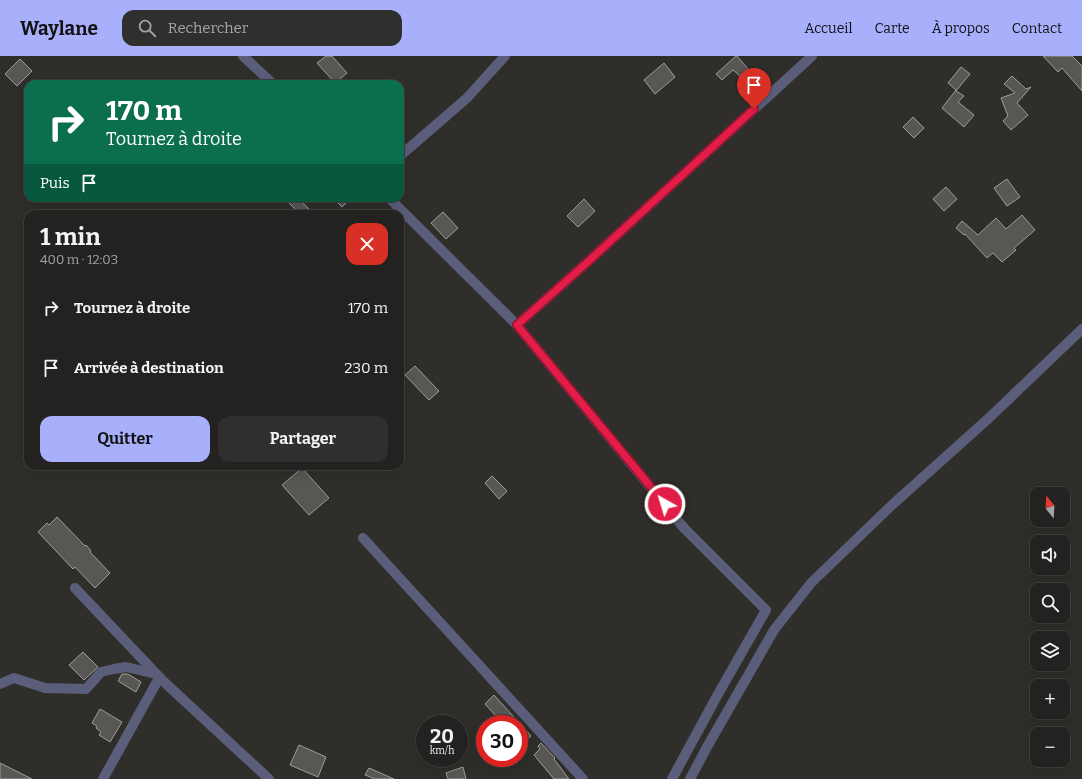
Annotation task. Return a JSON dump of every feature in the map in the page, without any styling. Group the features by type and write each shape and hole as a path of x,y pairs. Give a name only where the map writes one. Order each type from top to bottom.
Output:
{"street":[{"path":"243,56 269,80"},
{"path":"404,153 467,98 505,56"},
{"path":"517,325 812,56"},
{"path":"393,202 401,210"},
{"path":"404,213 517,325 684,528 766,610 672,779"},
{"path":"690,779 774,630 812,583 892,505 989,418 1082,329"},
{"path":"363,538 583,779"},
{"path":"75,588 158,676 268,779"},
{"path":"0,684 14,678 45,688 86,689 101,672 126,667 158,676"},
{"path":"103,779 158,676"}],"building":[{"path":"326,56 332,56 347,73 339,80 332,80 317,63"},
{"path":"736,56 748,69 740,76 733,70 722,80 716,74"},
{"path":"1043,56 1072,56 1082,66 1082,91 1062,68 1058,72"},
{"path":"20,59 32,71 17,86 5,74"},
{"path":"664,63 675,77 655,94 644,80"},
{"path":"961,67 970,74 956,91 964,96 958,102 974,115 964,127 942,108 956,90 948,83"},
{"path":"1012,76 1026,89 1031,87 1017,103 1028,115 1011,130 1003,121 1008,116 1001,98 1015,93 1004,84"},
{"path":"761,81 766,87 760,93 754,86"},
{"path":"913,117 924,128 914,138 903,127"},
{"path":"1007,179 1020,197 1007,206 994,188"},
{"path":"946,187 957,199 944,211 933,199"},
{"path":"584,199 595,211 578,227 567,216"},
{"path":"288,202 302,202 310,210 296,210"},
{"path":"337,202 347,202 342,207"},
{"path":"443,212 458,228 446,239 431,223"},
{"path":"1022,215 1035,230 1014,248 1016,250 1002,262 993,253 987,258 965,234 964,235 956,228 962,221 978,235 996,218 1006,229"},
{"path":"415,366 439,391 429,400 405,375"},
{"path":"300,470 304,470 329,498 309,515 282,485"},
{"path":"492,476 507,491 499,499 485,483"},
{"path":"57,517 85,546 86,545 91,551 90,552 110,573 95,588 75,567 73,569 38,532 47,523 49,525"},
{"path":"83,652 98,667 84,680 69,665"},
{"path":"122,674 128,674 141,682 136,692 118,681"},
{"path":"494,695 512,715 495,715 485,704"},
{"path":"100,709 122,722 110,742 99,735 101,732 96,728 97,726 92,723"},
{"path":"541,743 555,758 554,759 569,779 554,779 534,755 540,749 538,746"},
{"path":"299,745 326,757 318,777 290,765"},
{"path":"0,763 32,779 0,779"},
{"path":"463,767 466,779 448,779 446,773"},
{"path":"369,768 394,779 375,779 365,775"}],"route":[{"path":"665,504 517,325 754,109"}]}
